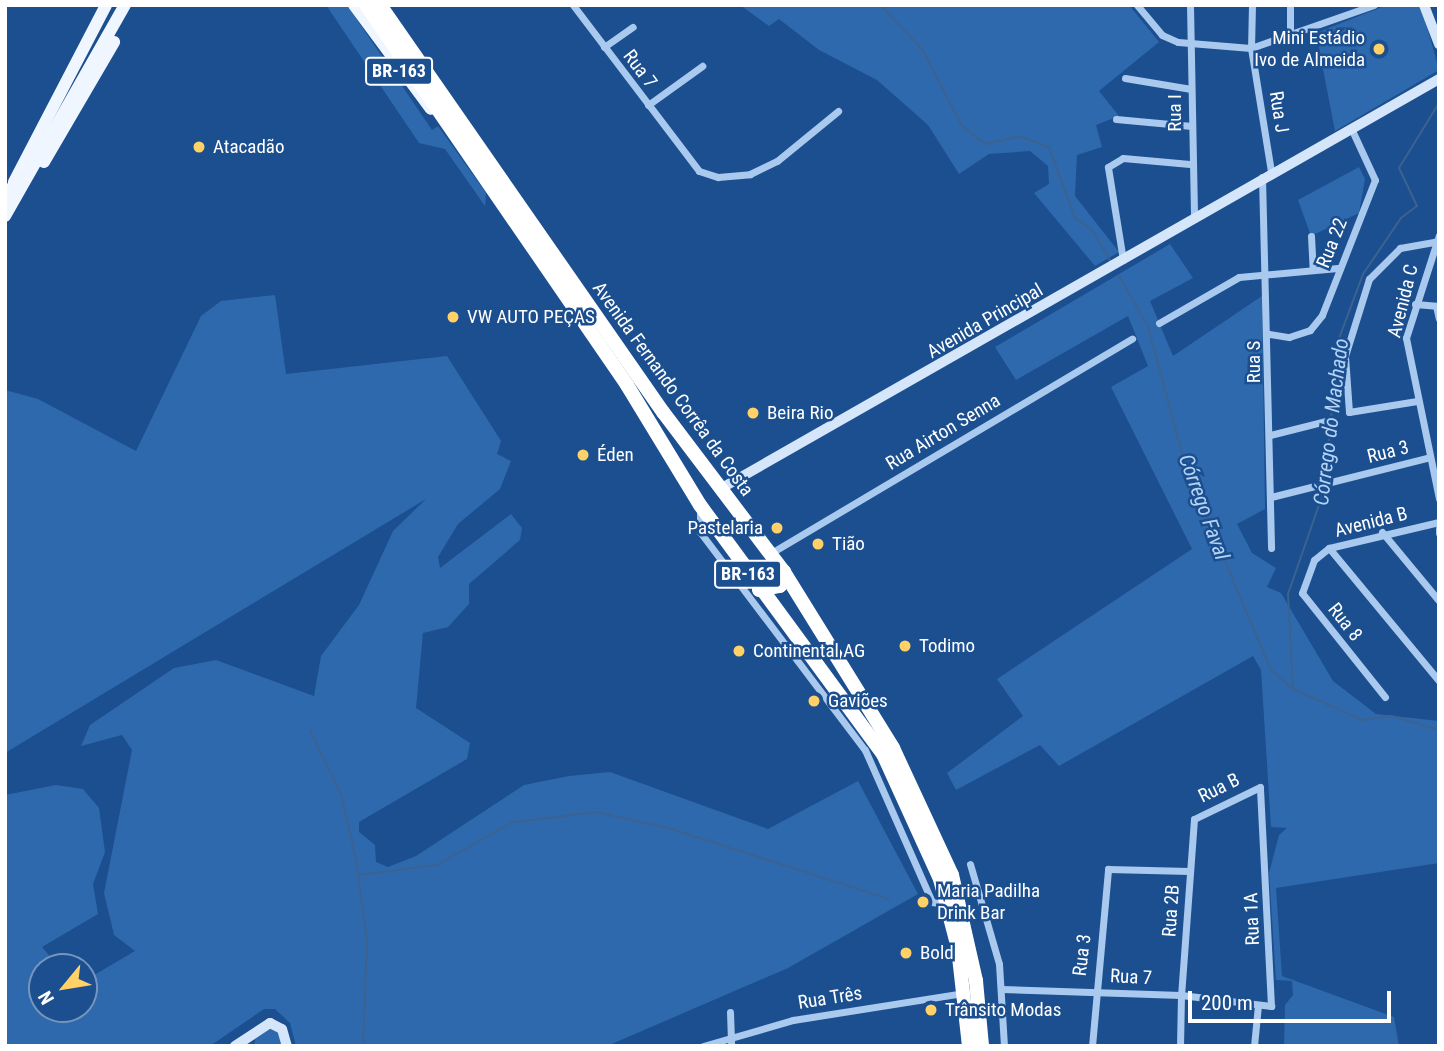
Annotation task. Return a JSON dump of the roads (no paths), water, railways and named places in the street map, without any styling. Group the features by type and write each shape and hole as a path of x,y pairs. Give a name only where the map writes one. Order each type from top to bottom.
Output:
{"highway":[{"name":"Avenida Fernando Corrêa da Costa","path":"366,5 451,133 627,385 700,505 759,590 804,662 888,763 925,838 947,904 965,992 969,1046"},
{"name":"Avenida Fernando Corrêa da Costa","path":"382,6 720,489 771,552 930,820 967,938 982,1046"},
{"path":"700,505 720,489"},
{"path":"759,590 780,586 784,572"}],"main road":[{"path":"5,216 10,197 106,5"},
{"path":"10,197 116,5"},
{"path":"10,197 125,5"},
{"path":"10,197 60,141 135,5"},
{"name":"Avenida Fernando Corrêa da Costa","path":"354,5 451,133"}],"street":[{"name":"Rua 7","path":"573,5 681,153 718,177 750,174 777,161 838,111"},
{"path":"1137,5 1162,35 1191,44 1251,48 1359,8 1374,5"},
{"name":"Rua I","path":"1190,5 1194,220"},
{"name":"Rua J","path":"1252,5 1251,48 1267,174"},
{"path":"1290,5 1290,33"},
{"path":"1424,5 1439,44"},
{"path":"604,47 633,27"},
{"path":"648,105 702,66"},
{"path":"1125,78 1191,89"},
{"name":"Avenida Principal","path":"720,489 1194,220 1267,174 1439,79"},
{"path":"1116,119 1192,126"},
{"name":"Rua 22","path":"1269,334 1289,337 1310,330 1322,315 1338,268 1375,180 1351,128"},
{"path":"1123,260 1108,167 1123,158 1191,164"},
{"name":"Rua S","path":"1267,174 1265,272 1269,334 1272,548"},
{"path":"1311,236 1313,269"},
{"path":"1418,401 1349,412 1346,356 1369,279 1400,248 1438,239"},
{"name":"Avenida C","path":"1438,239 1406,338 1439,499"},
{"path":"1159,323 1239,277 1265,272 1338,268"},
{"path":"1415,304 1437,306 1439,319"},
{"name":"Rua Airton Senna","path":"771,552 1132,339"},
{"path":"1270,435 1326,421"},
{"name":"Rua 3","path":"1271,497 1430,457"},
{"path":"700,505 700,533 804,662"},
{"name":"Avenida B","path":"1314,561 1329,548 1382,532 1439,523"},
{"path":"1382,532 1439,601"},
{"path":"1329,548 1439,681"},
{"name":"Rua 8","path":"1314,561 1302,593 1385,697"},
{"name":"Rua B","path":"1194,819 1260,787"},
{"name":"Rua 1A","path":"1260,787 1272,1006"},
{"name":"Rua 2B","path":"1180,1046 1181,995 1194,819"},
{"path":"971,864 1002,989 1004,1046"},
{"name":"Rua 3","path":"1092,1046 1093,991 1108,869 1189,871"},
{"name":"Rua 7","path":"1002,989 1181,995 1272,1006"},
{"name":"Rua Três","path":"704,1046 730,1034 965,992"},
{"path":"1254,1046 1258,1005"},
{"path":"730,1012 730,1046"},
{"path":"235,1046 253,1031 275,1024 287,1044"},
{"path":"250,1046 253,1031"}],"waterway":[{"name":"Córrego Faval","path":"880,5 922,49 962,126 985,144 1019,136 1049,147 1075,218 1093,231 1110,261"},
{"name":"Córrego do Machado","path":"1325,482 1338,341 1363,274 1401,218 1417,206 1399,168 1439,103"},
{"name":"Córrego Faval","path":"1119,276 1148,327 1186,468 1271,670 1293,689 1362,720 1392,716 1439,730"},
{"name":"Córrego do Machado","path":"1293,689 1288,594 1325,488"},
{"path":"310,731 341,794 356,860 367,941 363,1046"},
{"path":"358,875 437,865 513,822 596,812 672,829 889,899"}],"place":[{"name":"Mini Estádio Ivo de Almeida","path":"1379,49"},
{"name":"Atacadão","path":"199,147"},
{"name":"VW AUTO PEÇAS","path":"453,317"},
{"name":"Beira Rio","path":"753,413"},
{"name":"Éden","path":"583,455"},
{"name":"Pastelaria","path":"777,528"},
{"name":"Tião","path":"818,544"},
{"name":"Todimo","path":"905,646"},
{"name":"Continental AG","path":"739,651"},
{"name":"Gaviões","path":"814,701"},
{"name":"Maria Padilha Drink Bar","path":"923,902"},
{"name":"Bold","path":"906,953"},
{"name":"Trânsito Modas","path":"931,1010"}]}
